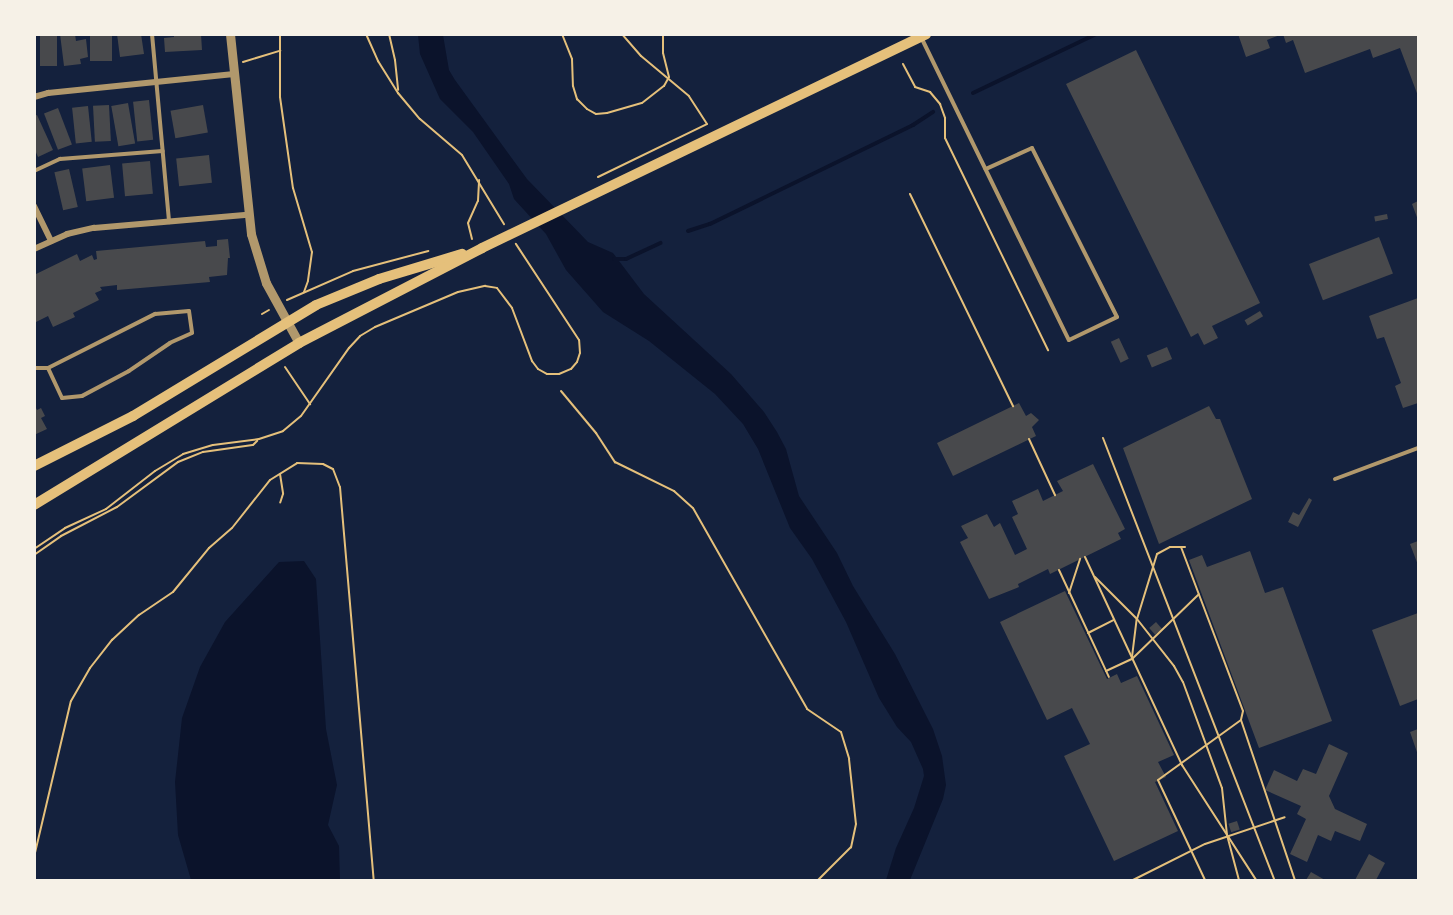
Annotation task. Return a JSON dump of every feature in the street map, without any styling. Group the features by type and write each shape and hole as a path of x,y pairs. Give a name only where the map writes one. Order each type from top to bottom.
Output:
{"main road":[{"path":"34,505 299,343 482,248 658,161 923,36"},
{"path":"34,466 133,416 316,305 353,289 482,248"}],"street":[{"path":"230,34 247,215 260,269 299,343"},
{"path":"34,97 48,93 234,74"},
{"path":"34,206 51,241"},
{"path":"34,249 51,241 94,228 247,215"}],"lane":[{"path":"152,34 169,222"},
{"path":"923,36 986,169 1069,340 1117,317 1032,148 986,169"},
{"path":"34,171 60,159 163,151"},
{"path":"34,368 48,368 155,314 189,311 192,333 170,343 129,371 82,396 62,398 48,368"},
{"path":"1335,479 1419,447"}],"path":[{"path":"280,34 280,97 293,188 312,252 308,281 304,291 299,294"},
{"path":"366,34 378,61 398,93 420,119 462,155 507,229"},
{"path":"389,34 395,60 398,93"},
{"path":"562,34 572,59 573,87 577,99 587,110 596,114 626,109 642,103 664,86 669,77 663,53 663,34"},
{"path":"622,34 640,56 669,77 689,96 707,124 657,148"},
{"path":"234,74 244,61 262,58 280,51"},
{"path":"903,64 915,87 930,92 940,104 945,118 945,138 1048,350"},
{"path":"472,239 468,223 478,201 479,180"},
{"path":"910,194 1012,406"},
{"path":"34,549 65,528 106,509 155,471 183,454 213,446 259,439 290,427 310,404 360,336 375,327 472,288 497,288 506,297 532,361 538,369 548,374 559,374 571,369 577,363 580,353 579,340 513,239"},
{"path":"285,367 310,404"},
{"path":"561,391 596,433 615,462 674,491 693,508 807,709 841,732 849,759 856,824 851,847 818,880"},
{"path":"1103,438 1274,880"},
{"path":"34,555 61,536 117,507 178,462 203,452 253,445 259,439"},
{"path":"1029,439 1055,495"},
{"path":"34,856 71,701 90,668 112,640 139,615 173,592 209,548 232,528 254,497 280,474 297,464 323,464 333,469 340,487 374,880"},
{"path":"280,474 282,494 280,502"},
{"path":"1132,659 1137,618 1157,554 1170,547 1183,547 1243,711 1241,720 1273,822 1295,880"},
{"path":"1084,557 1182,765 1256,880"},
{"path":"1069,593 1080,559"},
{"path":"1059,570 1109,677"},
{"path":"1093,575 1154,638 1183,682 1222,788 1227,835 1239,880"},
{"path":"1106,671 1132,659 1199,594"},
{"path":"1088,633 1114,620"},
{"path":"1205,880 1158,780 1182,765 1241,720"},
{"path":"1133,880 1191,850 1227,835 1255,829 1285,817"}],"water":[{"path":"418,35 443,35 449,70 527,179 588,242 613,253 644,294 731,374 764,412 777,432 786,449 799,496 837,553 853,586 895,654 933,729 942,756 946,785 943,799 910,880 886,880 896,848 914,808 924,776 923,769 911,742 897,727 879,698 846,622 812,559 790,528 758,449 743,424 715,394 649,341 603,312 566,270 546,234 514,199 509,184 473,132 440,99 420,54"},
{"path":"304,561 316,579 326,729 337,785 328,825 339,846 340,880 191,880 178,835 175,782 182,718 200,667 225,622 279,562"}],"building":[{"path":"40,34 57,34 57,66 40,66"},
{"path":"60,34 75,34 76,41 86,39 88,57 80,59 81,64 64,66"},
{"path":"90,34 112,34 112,61 90,61"},
{"path":"117,34 141,34 144,54 120,57"},
{"path":"174,34 201,34 202,50 165,52 164,38 174,37"},
{"path":"1238,34 1280,35 1267,40 1270,48 1246,57"},
{"path":"1283,34 1418,34 1418,96 1400,48 1373,58 1370,49 1305,73 1293,40 1286,43"},
{"path":"1136,50 1260,303 1212,326 1218,338 1204,345 1198,333 1191,337 1066,84"},
{"path":"149,100 153,140 137,141 133,102"},
{"path":"128,103 135,143 118,146 111,106"},
{"path":"109,105 111,141 95,142 93,106"},
{"path":"203,105 208,133 175,138 171,111"},
{"path":"88,106 92,142 76,143 72,108"},
{"path":"58,108 72,144 58,150 44,113"},
{"path":"37,115 53,150 38,157 34,148 34,116"},
{"path":"209,155 212,183 179,186 176,158"},
{"path":"150,161 153,194 125,196 122,163"},
{"path":"110,165 114,198 86,201 82,168"},
{"path":"69,169 78,207 63,210 54,172"},
{"path":"1418,201 1418,220 1412,204"},
{"path":"1387,214 1388,219 1375,221 1374,216"},
{"path":"1379,237 1393,273 1323,300 1309,264"},
{"path":"228,239 230,258 228,258 227,275 209,277 210,282 117,290 117,285 100,287 102,290 95,293 99,300 73,313 75,317 53,327 48,316 34,323 34,275 77,254 80,261 92,255 94,260 97,259 96,251 205,241 206,247 217,246 217,240"},
{"path":"1418,298 1418,403 1403,408 1395,386 1401,383 1384,337 1377,339 1369,316"},
{"path":"1260,311 1263,316 1248,325 1245,320"},
{"path":"1119,338 1129,359 1121,363 1111,342"},
{"path":"1167,347 1172,359 1152,368 1147,356"},
{"path":"1019,403 1026,416 1031,413 1039,420 1032,427 1036,436 953,476 937,443"},
{"path":"34,404 37,410 41,408 45,416 41,418 47,429 34,435"},
{"path":"1209,406 1216,419 1220,419 1252,499 1159,544 1123,448"},
{"path":"1093,464 1125,529 1118,533 1121,539 1050,574 1048,569 1018,584 1019,587 989,599 960,542 968,538 961,526 987,514 994,527 1000,523 1015,555 1027,549 1012,517 1018,514 1012,501 1038,489 1043,501 1063,491 1057,481"},
{"path":"1309,498 1312,500 1298,527 1288,522 1293,512 1299,515"},
{"path":"1418,541 1418,565 1410,544"},
{"path":"1250,551 1265,593 1283,587 1332,721 1259,748 1189,560 1202,555 1207,567"},
{"path":"1065,591 1107,679 1117,674 1121,683 1137,676 1174,755 1158,762 1166,777 1155,782 1178,831 1114,861 1064,756 1090,744 1072,708 1047,720 1000,622"},
{"path":"1418,613 1418,699 1400,706 1372,630"},
{"path":"1156,622 1162,629 1155,635 1149,628"},
{"path":"1418,729 1418,755 1410,732"},
{"path":"1329,744 1348,753 1329,796 1335,809 1367,824 1360,841 1335,831 1331,841 1318,835 1307,862 1290,854 1306,819 1297,814 1301,806 1265,790 1274,770 1297,781 1303,769 1316,774"},
{"path":"1237,821 1240,830 1231,832 1228,824"},
{"path":"1369,854 1385,863 1376,880 1355,880"},
{"path":"1311,872 1325,880 1306,880"}],"waterway":[{"path":"973,93 1096,34"},
{"path":"688,231 710,224 913,125 933,112"},
{"path":"614,259 626,259 661,243"}]}
